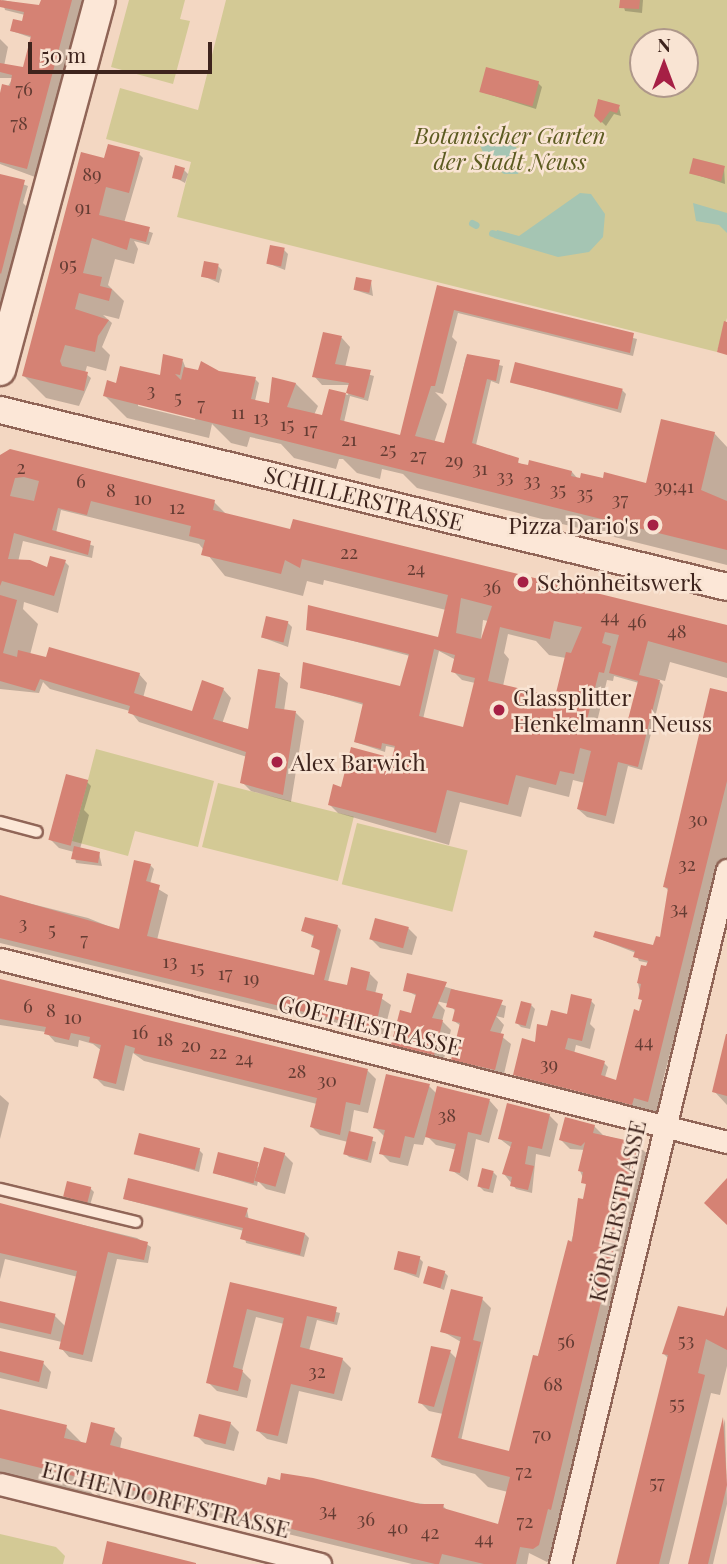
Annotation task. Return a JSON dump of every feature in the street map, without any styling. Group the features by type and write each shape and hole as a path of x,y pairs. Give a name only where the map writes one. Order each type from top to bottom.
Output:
{"main road":[{"path":"0,370 100,0"}],"street":[{"name":"SCHILLERSTRASSE","path":"0,410 727,587"},
{"name":"KÖRNERSTRASSE","path":"560,1564 727,870"},
{"name":"GOETHESTRASSE","path":"0,959 727,1142"},
{"name":"EICHENDORFFSTRASSE","path":"0,1484 320,1564"}],"lane":[{"path":"0,822 37,832"},
{"path":"0,1189 136,1222"}],"green space":[{"path":"129,0 185,0 180,19 190,21 173,84 111,67"},
{"name":"Botanischer Garten der Stadt Neuss","path":"226,0 727,0 727,318 717,352 177,217 191,162 106,139 120,88 198,110"},
{"path":"96,749 214,781 198,847 135,831 128,856 72,841"},
{"path":"218,783 354,817 338,881 202,847"},
{"path":"357,823 468,851 452,912 342,884"},
{"path":"0,1534 56,1547 65,1556 63,1564 0,1564"}],"shaded area":[{"path":"486,137 516,147 522,160 518,174 504,174 487,162 480,145"},
{"path":"580,193 591,194 605,214 603,237 589,252 558,257 494,238 497,230 519,236"},
{"path":"693,203 727,213 727,233 719,225 696,221"}],"building":[{"path":"0,0 39,5 41,0 72,0 27,169 0,162 0,93 2,84 10,86 12,75 0,72 0,63 23,67 31,36 10,31 13,19 22,21 24,12 0,7"},
{"path":"620,0 640,0 639,9 619,8"},
{"path":"486,67 539,81 532,106 479,92"},
{"path":"598,99 620,105 617,113 610,111 601,123 594,116"},
{"path":"108,144 140,152 129,193 106,187 99,215 150,227 146,242 130,238 127,250 92,238 83,273 102,277 100,286 112,289 109,301 79,293 75,309 109,320 98,336 95,352 65,345 60,361 62,366 88,372 84,391 22,376 81,152 104,158"},
{"path":"693,158 725,166 721,182 689,174"},
{"path":"175,165 185,168 181,180 172,178"},
{"path":"0,174 25,180 1,274 0,273"},
{"path":"270,245 285,248 281,267 266,264"},
{"path":"204,261 219,264 216,280 201,277"},
{"path":"356,277 372,280 369,293 354,290"},
{"path":"437,285 634,333 630,353 454,310 435,386 431,386 415,436 444,443 467,354 500,360 496,381 487,379 472,443 519,458 518,463 528,465 529,460 572,471 571,476 580,478 581,473 603,478 604,472 646,483 661,419 715,432 701,490 727,501 727,550 103,396 107,380 116,383 120,366 160,375 163,354 183,359 180,375 175,374 181,380 184,367 198,370 201,361 219,371 256,377 251,399 269,403 272,377 296,383 287,407 322,415 329,389 346,393 340,420 400,435"},
{"path":"724,321 727,322 727,355 717,352"},
{"path":"323,332 342,336 335,364 371,370 364,398 346,393 349,383 312,377"},
{"path":"515,362 623,389 618,409 510,382"},
{"path":"10,449 215,500 213,510 290,529 293,519 727,625 727,663 648,641 639,675 660,680 638,767 618,762 606,816 577,809 591,751 580,748 574,774 560,771 556,785 516,775 508,805 447,790 436,833 328,805 333,784 341,787 351,747 392,758 395,746 382,743 381,749 354,742 363,703 300,688 303,662 400,686 409,654 306,630 308,605 438,637 448,595 302,559 300,568 285,560 281,574 201,555 205,540 189,536 191,526 91,501 87,515 58,508 52,530 91,541 88,555 14,533 8,559 30,560 47,567 50,556 66,560 54,596 2,581 0,586 0,455","holes":["24,477 39,481 34,501 10,496 15,478","461,598 492,606 481,639 456,633","554,621 582,627 571,653 566,652 555,697 488,681 500,627 550,639","605,632 619,635 609,673 638,681 625,731 597,725 596,731 585,728 599,672 604,673 611,646 602,643","434,649 455,655 451,672 475,678 463,727 419,716"]},
{"path":"0,595 17,600 3,653 17,657 18,650 46,657 49,647 140,673 134,693 192,711 202,680 224,688 213,719 248,729 258,669 280,673 275,708 296,711 283,795 240,783 246,752 128,713 130,706 40,679 35,691 0,681"},
{"path":"266,616 288,621 283,643 261,637"},
{"path":"710,688 727,692 727,781 648,1102 634,1098 632,1105 513,1075 522,1038 535,1042 537,1024 547,1026 551,1010 567,1014 571,994 592,999 582,1041 568,1038 565,1049 605,1061 601,1075 616,1080 634,1009 639,1011 642,1000 638,999 641,984 637,983 641,965 646,966 648,961 633,957 635,951 593,937 595,931 653,945 656,936 660,937 668,888 663,887"},
{"path":"66,774 88,780 71,846 48,840"},
{"path":"74,846 100,852 98,863 71,859"},
{"path":"134,860 151,864 146,881 160,885 147,936 314,975 320,950 311,947 314,935 301,931 305,917 338,925 324,980 347,985 351,967 370,972 366,990 383,994 375,1029 0,938 0,895 119,929"},
{"path":"375,918 409,927 403,948 369,939"},
{"path":"407,973 447,982 432,1018 443,1020 434,1055 391,1045 400,1010 411,1013 416,994 403,991"},
{"path":"0,979 368,1069 360,1105 346,1102 340,1135 310,1127 317,1098 134,1053 135,1048 125,1045 116,1084 93,1078 101,1045 89,1042 90,1037 71,1033 69,1040 44,1034 46,1027 0,1019"},
{"path":"451,989 503,1000 490,1031 504,1034 495,1070 451,1060 460,1023 452,1021 455,1009 446,1007"},
{"path":"521,1001 532,1004 526,1026 515,1023"},
{"path":"727,1034 727,1096 712,1092"},
{"path":"386,1074 430,1084 414,1138 405,1136 400,1158 379,1154 385,1130 373,1128"},
{"path":"437,1086 490,1099 481,1135 468,1132 460,1173 449,1171 456,1144 425,1137"},
{"path":"507,1103 550,1114 542,1149 528,1146 525,1164 534,1166 528,1190 510,1186 512,1177 502,1174 512,1142 498,1139"},
{"path":"565,1117 595,1125 593,1133 639,1143 551,1510 548,1509 539,1545 533,1549 520,1547 516,1564 484,1564 442,1554 439,1564 435,1564 0,1458 0,1409 67,1425 64,1438 86,1443 91,1422 115,1428 110,1445 266,1485 268,1477 280,1480 281,1473 313,1478 420,1504 444,1504 443,1508 498,1524 510,1477 431,1457 461,1337 440,1332 451,1289 483,1297 473,1340 481,1342 458,1438 509,1451 533,1355 538,1356 568,1240 572,1242 578,1198 583,1199 586,1184 581,1183 583,1172 578,1171 585,1142 581,1146 559,1140"},
{"path":"349,1131 373,1137 367,1160 343,1154"},
{"path":"139,1133 200,1148 195,1170 134,1154"},
{"path":"264,1147 285,1153 276,1187 254,1181"},
{"path":"218,1152 259,1162 253,1184 213,1173"},
{"path":"482,1168 494,1171 489,1189 477,1186"},
{"path":"128,1178 248,1208 245,1217 305,1233 300,1255 240,1239 243,1228 123,1199"},
{"path":"727,1178 727,1225 704,1203"},
{"path":"67,1181 91,1187 87,1203 63,1197"},
{"path":"0,1203 148,1242 144,1260 108,1252 83,1355 59,1349 77,1271 0,1253"},
{"path":"398,1251 420,1256 416,1275 394,1270"},
{"path":"428,1266 445,1271 440,1288 423,1283"},
{"path":"230,1282 337,1307 334,1322 307,1316 300,1347 343,1358 334,1394 291,1384 278,1436 256,1431 284,1318 247,1309 233,1367 243,1370 238,1391 206,1383"},
{"path":"0,1301 56,1314 51,1334 0,1323"},
{"path":"678,1306 724,1316 727,1306 727,1350 706,1339 698,1373 705,1375 659,1564 616,1564 668,1355 662,1354"},
{"path":"431,1346 451,1350 434,1407 418,1403"},
{"path":"0,1351 44,1361 39,1382 0,1372"},
{"path":"199,1414 231,1422 225,1444 193,1436"},
{"path":"723,1417 727,1485 708,1564 688,1564"},
{"path":"107,1541 196,1563 196,1564 102,1564"}],"waterway":[{"path":"472,223 476,225"}],"place":[{"name":"Pizza Dario's","path":"653,525"},
{"name":"Schönheitswerk","path":"523,582"},
{"name":"Glassplitter Henkelmann Neuss","path":"499,710"},
{"name":"Alex Barwich","path":"277,762"}]}
